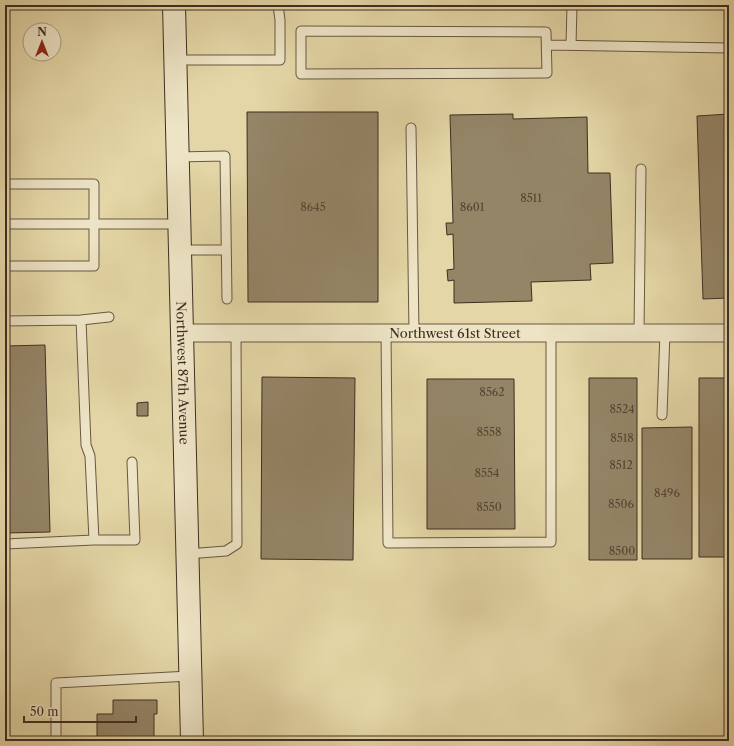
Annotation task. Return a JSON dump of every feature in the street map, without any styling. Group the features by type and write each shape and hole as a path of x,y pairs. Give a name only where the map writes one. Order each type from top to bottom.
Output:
{"main road":[{"name":"Northwest 87th Avenue","path":"174,5 192,741"}],"street":[{"name":"Northwest 61st Street","path":"181,333 729,332"}],"lane":[{"path":"175,60 280,60 280,20 278,5"},
{"path":"571,45 572,5"},
{"path":"301,31 546,32 547,45 547,73 301,74 301,31"},
{"path":"547,45 729,48"},
{"path":"411,128 414,332"},
{"path":"177,157 225,156 227,299"},
{"path":"639,332 641,169"},
{"path":"5,184 94,184 94,266 5,266"},
{"path":"5,224 179,224"},
{"path":"179,250 226,250"},
{"path":"5,321 81,320 109,317"},
{"path":"81,320 86,446 90,456 94,540"},
{"path":"187,554 226,551 237,544 236,332"},
{"path":"386,332 388,543 552,542 552,332"},
{"path":"662,415 665,332"},
{"path":"5,544 94,540 135,540 132,462"},
{"path":"56,741 56,683 190,676"}],"building":[{"path":"247,112 378,112 378,302 248,302"},
{"path":"513,114 513,119 587,117 588,173 610,173 613,263 590,264 591,280 531,282 532,301 454,303 454,280 448,281 447,270 454,269 453,234 447,235 446,223 453,223 450,115"},
{"path":"729,114 729,298 703,299 697,116"},
{"path":"45,345 50,532 5,533 5,346"},
{"path":"262,377 355,378 353,560 261,559"},
{"path":"589,378 637,378 637,560 589,560"},
{"path":"699,378 729,378 729,557 699,557"},
{"path":"427,379 514,379 515,529 427,529"},
{"path":"148,402 148,416 137,416 137,403"},
{"path":"692,427 692,559 642,559 642,428"},
{"path":"113,700 157,700 157,714 154,714 154,741 97,741 97,714 113,714"}]}
